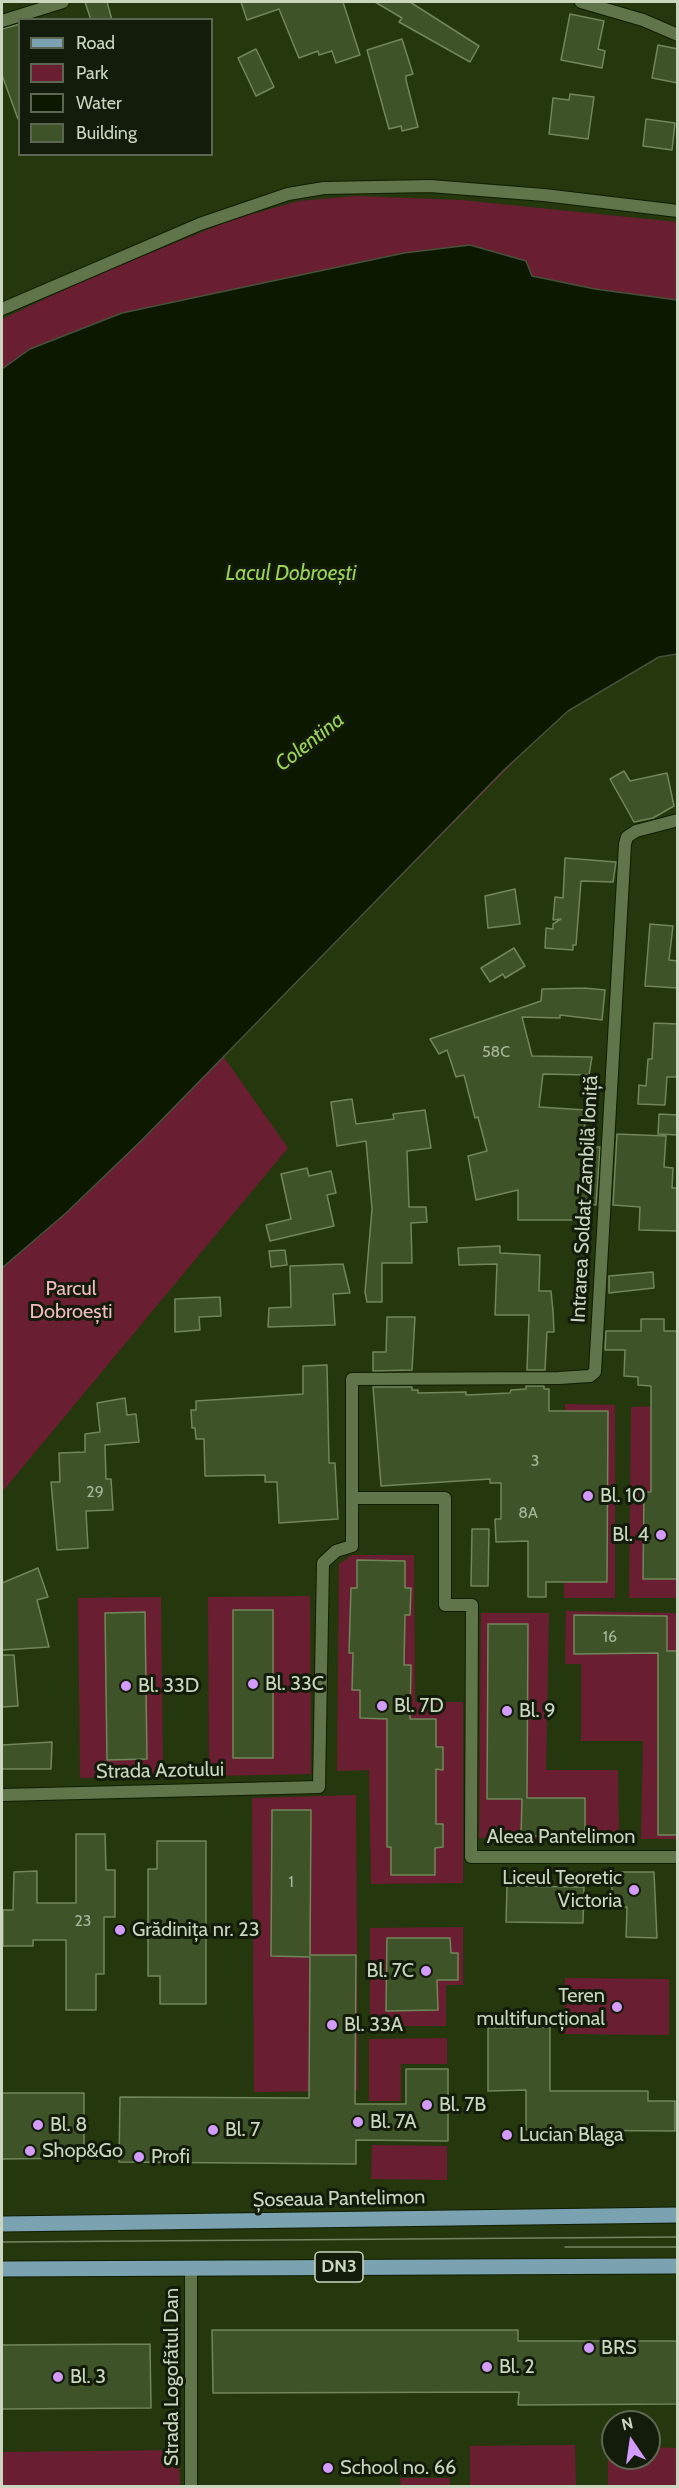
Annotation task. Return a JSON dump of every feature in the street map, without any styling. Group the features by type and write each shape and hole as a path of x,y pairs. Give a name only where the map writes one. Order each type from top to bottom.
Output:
{"main road":[{"name":"Șoseaua Pantelimon","path":"2,2224 678,2216"},
{"name":"DN3","path":"2,2269 678,2266"}],"street":[{"path":"2,21 63,2"},
{"path":"581,2 643,20 678,35"},
{"path":"2,309 200,224 288,194 324,188 430,186 544,195 678,211"},
{"name":"Intrarea Soldat Zambilă Ioniță","path":"352,1498 352,1379 559,1378 590,1376 595,1372 625,844 627,837 636,831 678,820"},
{"name":"Aleea Pantelimon","path":"352,1498 445,1498 445,1605 472,1605 471,1857 678,1857"},
{"name":"Strada Azotului","path":"2,1795 319,1787 323,1563 336,1551 352,1546 352,1498"},
{"name":"Strada Logofătul Dan","path":"191,2487 192,2268"}],"green space":[{"path":"355,196 461,200 677,222 677,431 2,432 2,319 94,276 234,219 299,201"},
{"name":"Parcul Dobroești","path":"536,740 223,1056 288,1148 2,1492 2,1150"},
{"name":"Bl. 10","path":"565,1404 615,1405 615,1598 564,1598"},
{"path":"677,1406 677,1598 629,1598 631,1407"},
{"path":"352,1555 414,1555 415,1702 463,1702 463,1883 371,1884 369,1770 337,1771 339,1564"},
{"path":"310,1596 311,1774 209,1776 208,1597"},
{"path":"161,1597 163,1776 80,1778 78,1598"},
{"path":"566,1611 677,1613 677,1839 641,1839 643,1741 581,1741 581,1664 565,1664"},
{"path":"481,1613 549,1613 546,1770 618,1770 619,1839 479,1838"},
{"path":"356,1795 358,2091 254,2092 252,1798"},
{"path":"463,1927 463,1985 446,1985 446,2026 370,2026 370,1928"},
{"name":"Teren multifuncțional","path":"565,1978 669,1979 669,2035 564,2034"},
{"path":"447,2038 447,2064 401,2064 401,2101 369,2101 369,2039"},
{"path":"372,2145 447,2146 447,2180 371,2179"},
{"path":"575,2445 576,2486 470,2486 470,2446"},
{"path":"661,2447 677,2448 677,2486 608,2486 608,2470 661,2470"},
{"path":"179,2450 180,2486 2,2486 2,2452"},
{"path":"400,2478 450,2478 450,2486 401,2486"}],"water":[{"name":"Lacul Dobroești","path":"470,245 526,261 532,276 595,289 677,300 677,654 659,657 568,711 504,770 142,1140 66,1213 2,1268 2,369 30,349 122,313 404,253"}],"building":[{"path":"85,2 107,2 111,18 90,18"},
{"path":"241,2 343,2 360,55 336,63 332,51 319,55 318,51 299,58 279,9 247,20"},
{"path":"375,2 410,2 479,46 470,62 399,22 402,18"},
{"path":"570,14 604,21 598,49 605,51 602,68 561,60"},
{"path":"18,25 18,119 2,75 2,29"},
{"path":"402,39 413,74 406,76 406,80 418,127 402,131 401,126 389,129 367,50"},
{"path":"658,45 678,49 678,83 652,78"},
{"path":"256,49 274,87 256,96 238,58"},
{"path":"570,94 594,97 588,139 549,134 553,98 569,100"},
{"path":"646,119 675,123 672,150 643,146"},
{"path":"624,771 630,781 667,773 674,806 653,818 634,822 610,779"},
{"path":"565,858 616,862 613,882 581,881 576,945 573,945 573,950 545,948 546,928 553,929 553,924 561,919 553,920 555,897 563,898"},
{"path":"515,889 520,924 488,928 485,896"},
{"path":"650,924 673,926 669,960 678,961 678,988 645,986"},
{"path":"514,948 525,966 505,978 503,974 490,982 481,968"},
{"path":"542,989 605,990 602,1020 560,1015 560,1018 522,1017 532,1056 592,1057 589,1075 543,1074 539,1107 586,1110 583,1146 600,1147 596,1205 585,1204 585,1220 518,1220 518,1190 476,1200 468,1156 487,1151 478,1117 475,1118 464,1075 456,1077 447,1050 439,1054 430,1039 541,1001"},
{"path":"654,1023 678,1024 678,1077 667,1077 665,1105 638,1104 639,1085 646,1086 648,1059 652,1059"},
{"path":"352,1099 356,1124 394,1119 393,1114 425,1110 431,1148 407,1151 409,1207 426,1207 427,1222 411,1223 412,1263 382,1263 382,1302 367,1302 365,1292 372,1209 366,1141 337,1146 331,1102"},
{"path":"659,1114 678,1115 678,1135 658,1134"},
{"path":"617,1134 666,1136 664,1167 673,1168 672,1188 678,1188 678,1231 639,1230 640,1207 613,1205"},
{"path":"307,1168 309,1176 331,1171 336,1193 327,1195 334,1226 270,1241 266,1225 291,1219 281,1174"},
{"path":"500,1246 500,1253 540,1255 539,1291 551,1291 554,1332 547,1332 545,1370 527,1370 529,1315 495,1315 497,1264 459,1265 458,1248"},
{"path":"285,1250 287,1265 271,1267 269,1251"},
{"path":"343,1264 350,1293 333,1294 335,1325 268,1327 269,1308 291,1307 290,1266"},
{"path":"653,1272 654,1288 609,1293 609,1276"},
{"path":"220,1297 221,1316 199,1317 200,1330 175,1332 175,1299"},
{"path":"387,1317 415,1317 412,1370 373,1371 373,1352 386,1352"},
{"path":"641,1319 664,1319 664,1331 678,1331 678,1579 643,1579 644,1492 651,1492 651,1386 638,1385 638,1377 624,1376 625,1350 605,1350 606,1331 641,1331"},
{"path":"327,1365 329,1463 335,1463 338,1519 279,1523 277,1482 265,1482 265,1475 205,1476 204,1439 196,1439 195,1428 192,1428 191,1410 196,1410 196,1401 303,1394 303,1366"},
{"path":"526,1386 544,1386 544,1389 549,1389 549,1411 608,1411 607,1582 546,1582 546,1597 528,1597 528,1541 496,1542 495,1519 501,1519 501,1483 490,1483 490,1479 381,1486 373,1387 412,1387 412,1390 418,1390 418,1393 466,1392 466,1395 510,1393 511,1390 526,1389"},
{"path":"125,1398 127,1415 136,1414 139,1442 105,1445 106,1479 111,1479 113,1510 86,1511 88,1548 57,1550 51,1482 60,1482 59,1453 85,1452 85,1434 100,1432 97,1403"},
{"path":"472,1529 489,1529 488,1586 471,1586"},
{"name":"Bl. 7D","path":"357,1560 405,1561 405,1588 411,1588 410,1615 405,1615 404,1665 411,1665 410,1719 436,1719 436,1747 443,1747 443,1770 436,1769 436,1824 443,1824 443,1847 435,1848 435,1875 391,1875 391,1847 387,1847 387,1719 360,1718 360,1690 352,1690 353,1653 349,1653 351,1588 357,1588"},
{"path":"38,1568 48,1597 37,1600 49,1647 2,1650 2,1583"},
{"name":"Bl. 33C","path":"233,1610 273,1610 273,1758 233,1758"},
{"name":"Bl. 33D","path":"145,1612 147,1759 107,1760 105,1613"},
{"path":"574,1615 667,1616 667,1651 678,1651 678,1835 658,1835 658,1653 574,1654"},
{"name":"Bl. 9","path":"488,1624 528,1624 527,1798 585,1798 585,1836 521,1836 522,1799 487,1799"},
{"path":"2,1655 14,1655 18,1706 2,1707"},
{"path":"52,1742 51,1769 2,1769 2,1745"},
{"path":"272,1810 311,1810 310,1955 356,1955 355,2104 406,2104 406,2069 448,2069 448,2141 356,2140 356,2164 119,2162 120,2097 309,2098 310,1957 271,1956"},
{"path":"76,1834 105,1834 106,1870 115,1870 115,1917 104,1917 104,1974 96,1974 96,2010 66,2010 66,1940 33,1940 33,1946 3,1946 3,1910 13,1910 14,1872 37,1871 37,1903 76,1903"},
{"path":"157,1841 206,1841 206,2004 160,2004 160,1976 148,1976 148,1869 157,1869"},
{"name":"Liceul Teoretic Victoria","path":"611,1872 654,1872 657,1938 626,1937 627,1907 613,1907"},
{"path":"507,1886 584,1887 583,1923 506,1922"},
{"name":"Bl. 7C","path":"387,1938 450,1938 451,1953 458,1953 458,1980 437,1980 438,2010 386,2011"},
{"path":"550,2027 550,2091 648,2091 648,2101 675,2101 675,2131 526,2130 526,2090 488,2091 488,2028"},
{"name":"Bl. 8","path":"2,2093 84,2093 84,2158 2,2159"},
{"name":"Bl. 2","path":"212,2330 518,2330 518,2341 678,2341 678,2404 518,2405 519,2392 213,2393"},
{"name":"Bl. 3","path":"150,2344 151,2408 2,2409 2,2345"}],"tram line":[{"path":"2,2242 678,2237"},
{"path":"565,2247 678,2247"}],"place":[{"name":"Bl. 10","path":"588,1496"},
{"name":"Bl. 4","path":"661,1535"},
{"name":"Bl. 33C","path":"253,1684"},
{"name":"Bl. 33D","path":"126,1686"},
{"name":"Bl. 7D","path":"382,1706"},
{"name":"Bl. 9","path":"507,1711"},
{"name":"Liceul Teoretic Victoria","path":"634,1890"},
{"name":"Grădinița nr. 23","path":"120,1930"},
{"name":"Bl. 7C","path":"426,1971"},
{"name":"Teren multifuncțional","path":"617,2007"},
{"name":"Bl. 33A","path":"332,2025"},
{"name":"Bl. 7B","path":"427,2105"},
{"name":"Bl. 7A","path":"358,2122"},
{"name":"Bl. 8","path":"38,2125"},
{"name":"Bl. 7","path":"213,2130"},
{"name":"Lucian Blaga","path":"507,2135"},
{"name":"Shop&Go","path":"30,2151"},
{"name":"Profi","path":"139,2157"},
{"name":"BRS","path":"589,2348"},
{"name":"Bl. 2","path":"487,2367"},
{"name":"Bl. 3","path":"58,2377"},
{"name":"School no. 66","path":"328,2468"}],"water label":[{"name":"Colentina","path":"310,742"}]}
